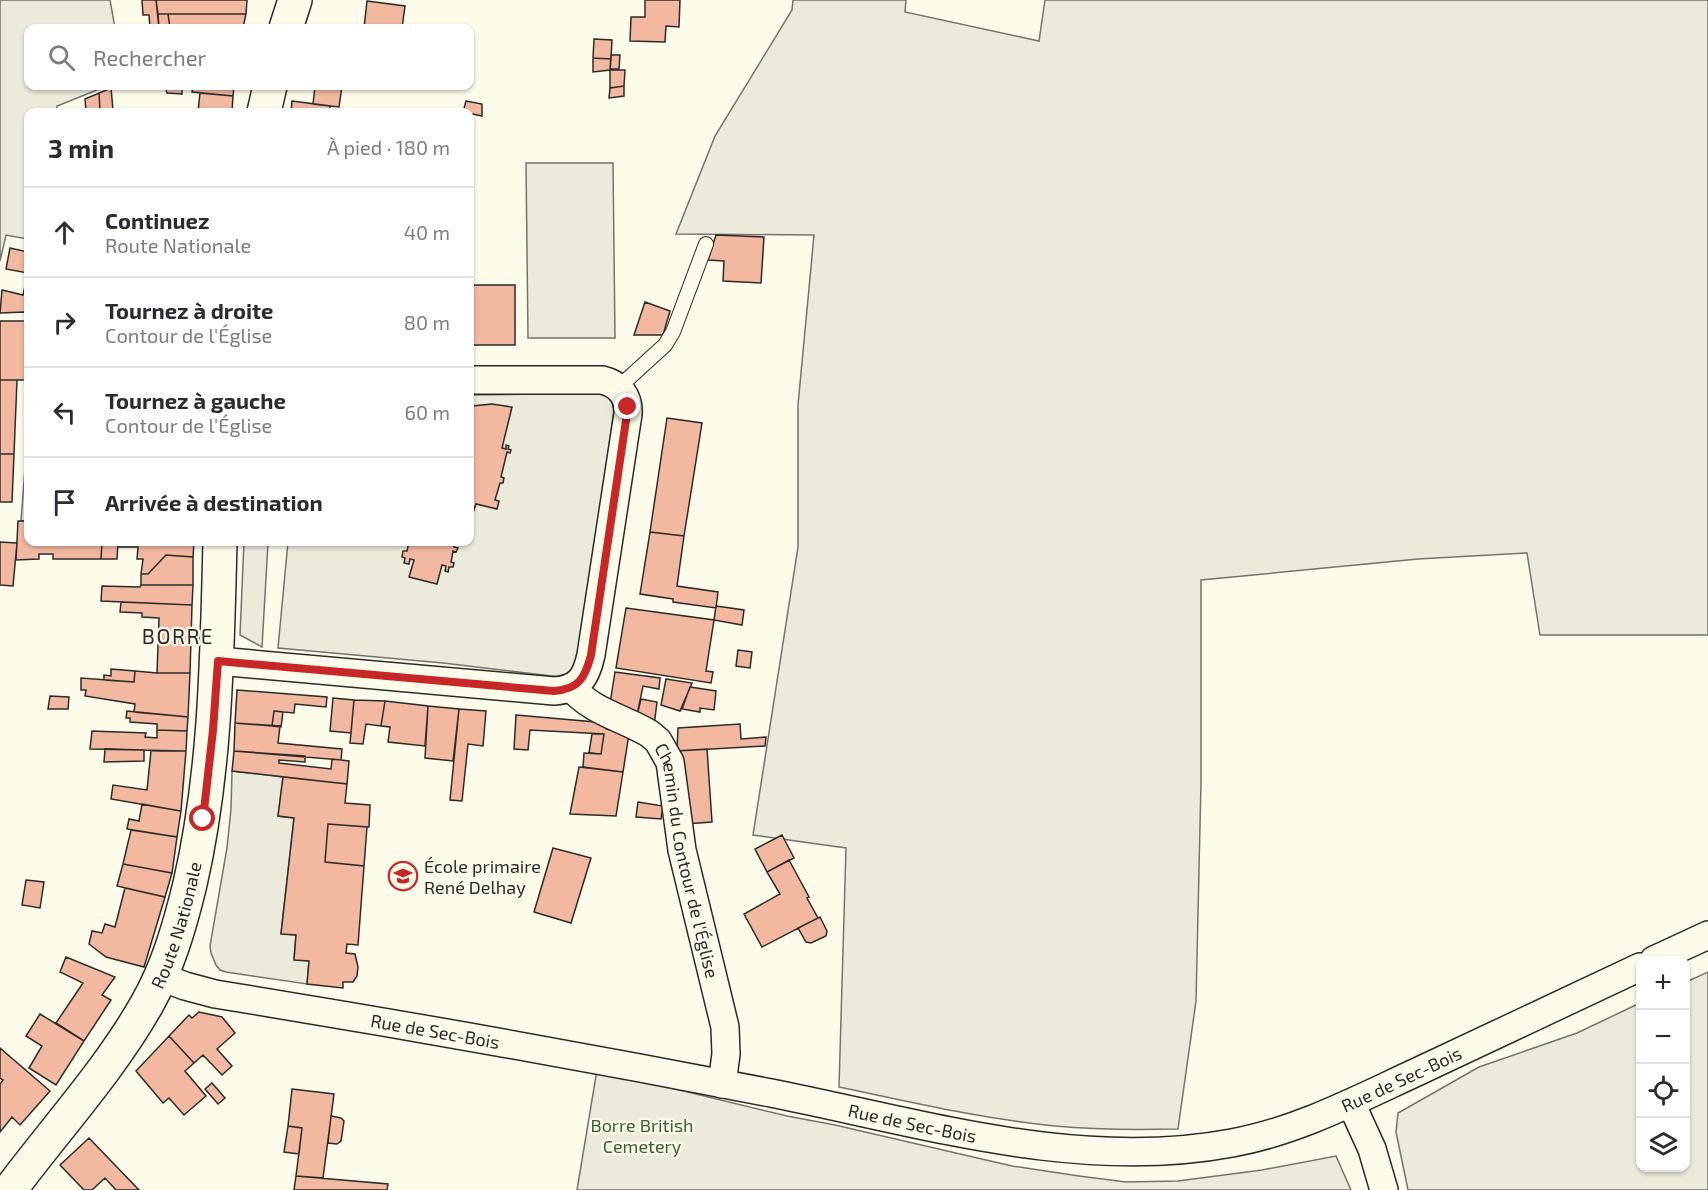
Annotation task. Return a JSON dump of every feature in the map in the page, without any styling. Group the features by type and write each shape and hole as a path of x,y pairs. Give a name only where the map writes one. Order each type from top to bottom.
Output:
{"street":[{"path":"287,24 295,0"},
{"path":"265,108 269,90"},
{"path":"218,661 554,691 572,688 585,675 591,655 628,414 627,400 619,387 608,381 474,380"},
{"name":"Route Nationale","path":"10,1190 121,1045 148,1002 161,977 182,913 198,848 208,788 218,661 220,546"},
{"name":"Chemin du Contour de l'Église","path":"572,688 593,706 650,734 664,750 670,762 682,850 723,1019 726,1054 722,1084"},
{"path":"1663,956 1708,935"},
{"name":"Rue de Sec-Bois","path":"161,977 215,994 592,1058 994,1139 1111,1152 1182,1150 1236,1143 1289,1129 1636,969"},
{"path":"1351,1102 1372,1149 1384,1190"}],"lane":[{"path":"619,387 665,345 673,332 706,244"}],"green space":[{"path":"0,0 110,0 114,24 24,24 24,90 97,90 57,106 57,108 24,108 24,238 6,235 0,261"},
{"path":"793,0 906,0 905,12 1039,41 1045,0 1708,0 1708,635 1540,635 1527,553 1418,559 1201,580 1201,782 1196,1001 1178,1129 1101,1129 1028,1123 947,1110 839,1087 846,848 753,835 798,547 798,405 814,235 676,234 715,136 792,10"},
{"path":"526,163 613,163 615,338 528,338"},
{"path":"605,393 611,399 614,410 578,664 571,673 560,677 443,663 278,648 288,546 474,546 474,395"},
{"path":"1708,972 1708,1190 1408,1190 1396,1132 1398,1113 1479,1067 1577,1033 1636,1005 1636,1172 1690,1172 1690,980"},
{"name":"Borre British Cemetery","path":"597,1070 787,1116 1012,1166 1126,1182 1178,1181 1262,1170 1336,1156 1351,1190 577,1190"}],"shaded area":[{"path":"24,481 24,521 21,521"},
{"path":"244,546 268,546 262,647 240,635"},
{"path":"232,771 283,777 278,816 294,818 281,933 296,935 294,959 309,961 307,984 226,972 220,970 216,965 211,953 210,946 227,848"}],"building":[{"path":"142,0 156,0 159,24 150,24 149,15 143,15"},
{"path":"156,0 247,0 246,14 158,14"},
{"path":"645,0 680,0 679,27 666,26 665,42 630,41 631,17 645,17"},
{"path":"367,1 405,6 403,24 364,24"},
{"path":"158,14 168,14 169,24 159,24"},
{"path":"168,14 246,14 244,24 169,24"},
{"path":"594,39 612,40 611,59 593,58"},
{"path":"611,55 620,55 619,69 610,69"},
{"path":"593,58 611,59 610,70 593,72"},
{"path":"610,70 625,70 624,86 610,88"},
{"path":"624,86 624,96 609,98 610,88"},
{"path":"111,90 113,108 100,108 99,93"},
{"path":"166,90 182,90 182,94 167,93"},
{"path":"192,90 234,90 233,96 192,92"},
{"path":"315,90 341,90 339,107 313,104"},
{"path":"99,93 100,108 86,108 85,99"},
{"path":"200,93 233,96 232,108 198,108"},
{"path":"292,101 330,106 330,108 291,108"},
{"path":"466,101 482,104 482,116 474,114 474,108 464,108"},
{"path":"716,235 764,237 761,283 723,281 724,261 708,260"},
{"path":"10,248 24,251 24,272 6,269"},
{"path":"474,285 515,285 515,345 474,345"},
{"path":"2,290 23,295 24,291 24,312 0,313"},
{"path":"645,302 670,311 663,335 634,335"},
{"path":"0,321 24,321 24,380 0,380"},
{"path":"0,380 17,380 14,454 0,454"},
{"path":"492,404 512,407 502,448 506,449 506,445 511,450 510,453 507,452 501,477 504,478 503,483 500,483 495,500 499,501 497,509 476,504 474,510 474,406"},
{"path":"667,418 702,423 684,536 650,532"},
{"path":"0,454 14,454 12,502 0,502"},
{"path":"18,521 24,521 24,546 102,546 101,559 53,559 53,554 39,554 39,559 16,560"},
{"path":"650,532 684,536 677,586 718,592 716,608 673,602 673,599 640,594"},
{"path":"0,542 17,543 13,586 0,585"},
{"path":"102,546 118,546 117,559 101,559"},
{"path":"194,546 193,557 166,555 148,574 141,574 143,559 137,559 138,547 118,547"},
{"path":"408,546 454,546 458,548 456,552 453,551 451,562 454,563 453,567 449,567 448,572 445,571 446,566 442,565 437,584 409,577 414,560 410,559 409,564 404,563 403,551 407,551"},
{"path":"166,555 193,557 193,585 141,585 141,574 148,574"},
{"path":"141,585 193,585 192,605 101,601 102,586 140,587"},
{"path":"121,602 192,605 190,673 157,673 159,618 142,617 142,613 120,612"},
{"path":"716,606 744,610 742,625 714,620"},
{"path":"626,608 714,620 706,671 713,672 711,683 616,668"},
{"path":"738,650 752,652 750,668 736,666"},
{"path":"111,669 135,671 134,682 104,680 104,675 111,676"},
{"path":"135,671 190,673 188,717 134,712 135,704 85,696 86,690 81,690 81,678 134,682"},
{"path":"615,672 660,678 659,689 643,686 636,720 609,710"},
{"path":"666,679 692,683 680,711 661,705"},
{"path":"690,687 716,691 714,710 700,708 700,712 682,709"},
{"path":"237,690 327,697 326,707 295,704 294,713 274,711 272,726 235,723"},
{"path":"50,696 69,697 68,709 48,709"},
{"path":"333,698 354,700 351,733 330,731"},
{"path":"641,699 657,702 654,726 636,720"},
{"path":"354,700 385,701 381,726 366,724 363,744 350,743"},
{"path":"385,701 428,706 425,746 388,742 390,727 381,726"},
{"path":"428,706 459,709 453,761 425,758"},
{"path":"459,709 486,711 483,746 468,744 462,801 450,800"},
{"path":"127,711 188,717 187,731 157,730 157,724 130,722 130,718 126,718"},
{"path":"274,711 283,712 281,727 272,726"},
{"path":"516,715 607,723 606,729 629,734 623,772 583,767 584,753 601,754 604,734 530,730 528,750 514,749"},
{"path":"235,723 280,726 278,743 342,749 341,760 234,751"},
{"path":"740,724 741,739 766,737 765,746 677,751 678,728"},
{"path":"157,730 187,731 186,751 90,749 92,731 146,733 145,737 157,738"},
{"path":"592,734 604,734 601,754 589,753"},
{"path":"105,749 144,750 144,761 104,762"},
{"path":"707,749 712,822 685,824 677,751"},
{"path":"151,751 186,751 181,811 111,799 113,785 147,790"},
{"path":"234,751 305,756 305,762 279,760 279,763 331,769 332,759 349,761 347,784 232,771"},
{"path":"579,767 623,772 616,816 570,814"},
{"path":"283,777 347,784 345,803 370,805 369,827 328,824 325,862 364,866 358,945 347,944 346,953 355,954 358,967 357,976 353,982 343,982 343,988 307,984 309,961 294,960 296,935 281,934 294,818 278,816"},
{"path":"638,802 663,806 661,819 636,817"},
{"path":"142,804 181,811 177,837 127,829 129,819 139,821"},
{"path":"328,824 367,827 364,866 325,862"},
{"path":"131,830 177,837 172,873 123,864"},
{"path":"782,835 794,858 767,872 755,849"},
{"path":"553,848 591,858 571,923 534,912"},
{"path":"789,860 818,918 762,947 744,914 780,894 767,872"},
{"path":"123,864 172,873 165,897 117,886"},
{"path":"26,880 44,882 40,908 22,905"},
{"path":"125,888 165,897 144,967 106,957 89,944 92,931 102,933 105,924 115,927"},
{"path":"820,917 827,931 826,936 811,943 806,942 798,928"},
{"path":"66,957 115,977 102,995 111,1000 84,1041 56,1023 83,983 60,972"},
{"path":"199,1012 222,1017 235,1033 217,1049 232,1066 222,1075 203,1055 194,1063 169,1036 189,1015 192,1018"},
{"path":"40,1014 84,1041 56,1085 29,1068 42,1046 26,1036"},
{"path":"169,1036 194,1063 185,1071 206,1096 184,1115 169,1098 163,1103 136,1071"},
{"path":"0,1048 50,1091 20,1125 12,1117 0,1132 0,1084 3,1080 0,1078"},
{"path":"212,1083 225,1098 218,1104 205,1089"},
{"path":"292,1089 334,1094 323,1178 296,1176 302,1128 288,1126"},
{"path":"331,1116 344,1121 341,1141 337,1144 328,1143"},
{"path":"288,1126 302,1128 299,1154 284,1152"},
{"path":"89,1138 139,1190 116,1190 105,1178 92,1190 84,1190 60,1165"},
{"path":"296,1176 388,1184 387,1190 294,1190"}],"place":[{"name":"École primaire René Delhay","path":"403,876"}],"district":[{"name":"BORRE","path":"178,635"}],"route":[{"path":"203,819 208,788 218,661 554,691 572,688 579,682 585,675 591,655 628,407"}]}
